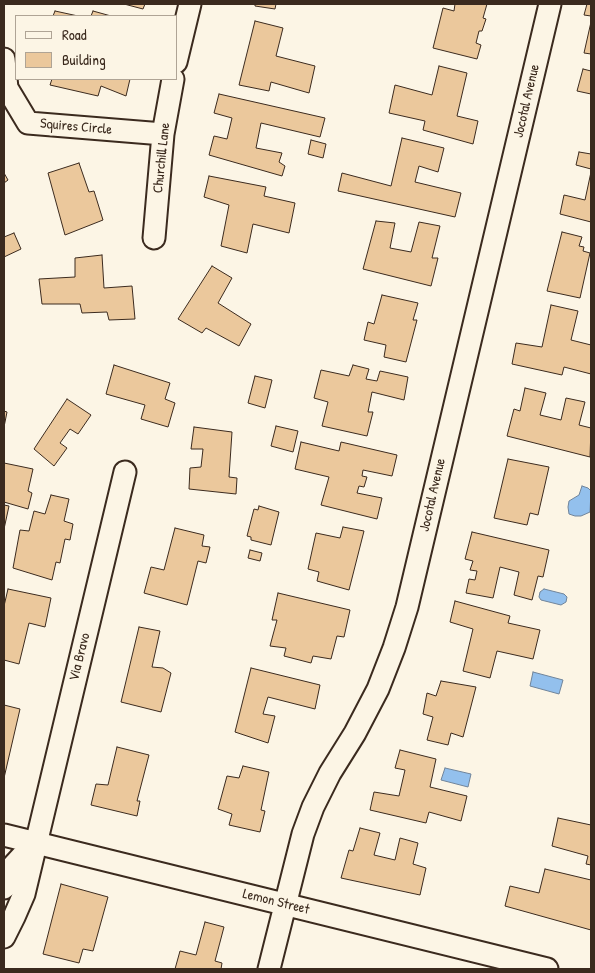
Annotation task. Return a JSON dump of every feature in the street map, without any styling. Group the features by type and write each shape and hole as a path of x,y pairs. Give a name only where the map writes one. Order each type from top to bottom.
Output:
{"street":[{"path":"178,54 190,4"},
{"name":"Jocotal Avenue","path":"269,969 303,834 313,807 378,690 407,607 550,4"},
{"name":"Squires Circle","path":"4,59 7,88 28,123 164,134"},
{"name":"Churchill Lane","path":"154,238 164,134 173,80"},
{"name":"Via Bravo","path":"4,937 24,894 125,472"},
{"name":"Lemon Street","path":"4,835 547,969"},
{"name":"Via Bravo","path":"4,888 11,868 35,842"}],"water":[{"path":"582,486 591,491 590,512 581,516 569,514 569,501 579,495"},
{"path":"544,589 564,594 567,597 566,602 561,605 541,600 539,597 540,592"},
{"path":"533,672 563,680 559,694 530,686"},
{"path":"445,768 471,774 468,787 441,780"}],"building":[{"path":"124,4 145,4 143,9"},
{"path":"255,4 276,4 275,9 255,6"},
{"path":"455,4 487,4 483,18 486,19 482,31 479,31 476,43 481,45 477,59 433,48 443,8 454,11"},
{"path":"587,4 591,4 591,16 584,15"},
{"path":"55,11 73,15 53,15"},
{"path":"93,11 107,15 91,15"},
{"path":"255,21 283,28 276,56 315,66 309,93 271,82 269,91 239,85"},
{"path":"591,22 591,54 584,53"},
{"path":"439,66 467,73 457,116 478,121 473,144 423,130 425,121 389,113 395,85 432,95"},
{"path":"583,69 591,71 591,94 577,91"},
{"path":"52,80 130,80 126,96 101,86 98,96 50,85"},
{"path":"219,94 325,118 320,137 261,123 256,148 282,153 279,162 285,166 282,176 209,155 214,136 227,139 232,118 214,113"},
{"path":"402,138 444,148 438,172 419,166 415,182 461,193 455,217 338,191 342,173 391,186"},
{"path":"311,140 326,144 323,158 308,154"},
{"path":"579,152 591,154 591,169 576,165"},
{"path":"79,163 89,192 94,191 103,220 65,235 48,173"},
{"path":"591,172 591,222 560,214 564,195 585,200"},
{"path":"4,173 8,180 4,183"},
{"path":"209,176 266,187 264,196 295,203 289,233 253,224 247,253 221,246 229,205 204,197"},
{"path":"376,221 395,223 390,248 411,252 419,222 440,226 432,258 438,258 431,286 363,269"},
{"path":"562,232 582,237 579,246 584,247 583,251 590,253 580,298 547,291"},
{"path":"14,233 21,249 4,257 4,237"},
{"path":"102,255 104,288 132,286 135,319 109,320 107,312 82,313 80,304 42,304 39,279 75,277 75,258"},
{"path":"212,266 232,278 218,303 251,324 239,346 206,328 202,333 178,319"},
{"path":"382,295 418,303 413,320 417,320 406,362 384,357 386,345 364,340 368,322 374,324"},
{"path":"551,305 578,311 571,340 591,345 591,374 564,367 562,375 512,364 516,343 542,347"},
{"path":"114,365 170,383 165,399 175,403 168,427 141,419 145,405 106,394"},
{"path":"353,365 369,369 366,379 377,381 380,371 408,377 404,400 372,392 368,412 373,412 367,436 322,426 328,402 314,398 321,370 349,376"},
{"path":"255,376 272,380 265,408 248,403"},
{"path":"525,388 546,393 540,415 561,420 566,398 585,402 579,425 591,428 590,457 507,436 514,409 520,411"},
{"path":"67,399 91,415 78,434 70,429 60,443 67,448 54,466 34,449"},
{"path":"4,411 7,412 4,427"},
{"path":"276,426 298,431 293,452 271,446"},
{"path":"194,427 232,432 229,477 237,478 236,494 189,489 190,468 201,467 203,449 191,449"},
{"path":"301,442 339,451 341,442 397,455 392,476 363,470 362,476 367,477 364,487 359,486 357,493 382,498 377,519 321,505 329,477 295,469"},
{"path":"508,459 549,467 538,515 530,513 527,525 494,518"},
{"path":"4,463 33,469 28,491 32,493 28,509 4,502"},
{"path":"51,495 69,499 64,521 73,524 70,540 65,539 60,563 56,562 52,580 13,568 20,530 29,531 34,511 45,514"},
{"path":"4,505 9,506 4,529"},
{"path":"259,506 279,512 271,545 251,540 251,537 247,536 254,509 258,510"},
{"path":"343,527 364,531 349,590 317,581 319,572 308,569 316,533 340,538"},
{"path":"175,528 204,535 202,546 210,547 206,563 198,561 187,605 144,593 151,567 164,570"},
{"path":"472,532 549,550 543,577 538,576 532,600 514,595 519,572 500,567 493,598 466,593 469,579 475,580 477,571 470,570 473,561 465,559"},
{"path":"250,550 262,553 260,561 248,558"},
{"path":"8,589 51,598 45,627 29,623 19,664 4,660 4,606"},
{"path":"278,593 350,610 344,637 337,636 331,659 313,656 311,663 284,656 286,648 270,646 277,620 272,620"},
{"path":"455,601 510,616 508,623 540,630 533,659 497,651 490,678 463,671 473,629 450,622"},
{"path":"139,627 160,631 152,667 163,668 171,673 161,712 121,702"},
{"path":"251,668 320,685 315,709 268,697 263,714 275,716 268,743 235,732"},
{"path":"441,681 476,687 463,737 451,733 448,745 427,740 433,717 423,714 427,693 436,696"},
{"path":"4,705 20,709 4,778"},
{"path":"117,747 149,755 137,801 140,801 137,816 91,805 96,784 108,785"},
{"path":"400,750 436,759 430,787 467,796 461,821 429,812 426,823 370,810 374,792 399,796 405,770 395,768"},
{"path":"243,766 269,772 261,810 265,811 260,832 229,825 232,814 218,809 227,776 239,778"},
{"path":"558,818 591,825 591,865 586,864 588,856 552,846"},
{"path":"360,828 380,833 374,855 395,860 400,838 418,843 413,864 426,868 420,895 341,878 349,850 353,851"},
{"path":"545,869 591,880 591,930 505,906 510,886 539,893"},
{"path":"61,884 108,897 93,951 83,949 79,963 43,954"},
{"path":"205,922 224,927 215,961 222,963 221,969 175,969 180,951 196,955"}]}
